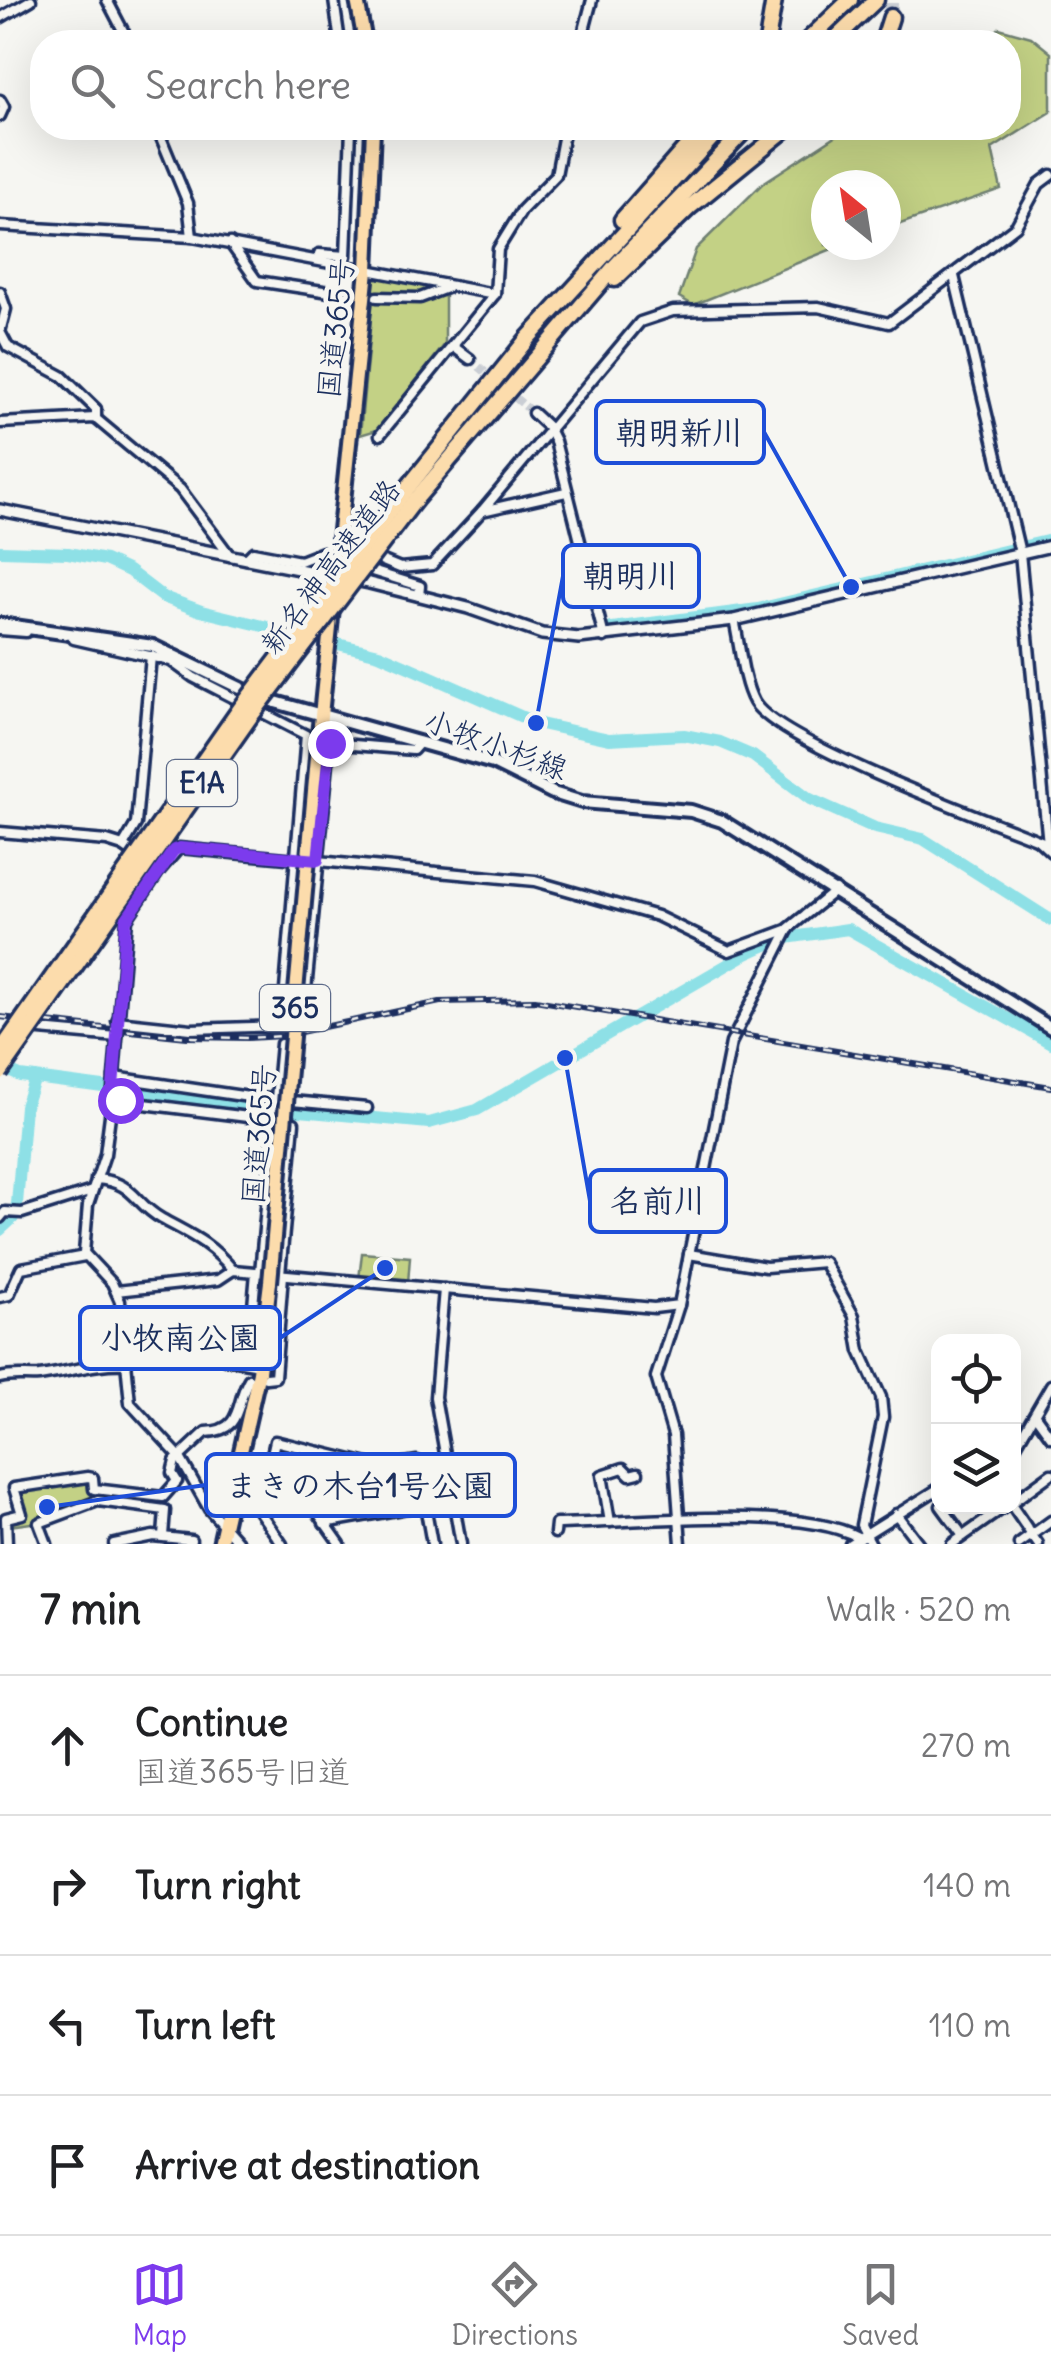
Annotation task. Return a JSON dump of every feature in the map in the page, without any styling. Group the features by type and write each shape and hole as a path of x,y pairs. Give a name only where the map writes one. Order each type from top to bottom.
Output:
{"highway":[{"path":"357,0 363,30"},
{"path":"770,30 774,0"},
{"path":"819,30 850,0"},
{"path":"845,30 876,0"},
{"path":"886,30 890,17"},
{"name":"国道365号","path":"220,1544 263,1372 319,735 367,270 372,140"},
{"path":"528,338 693,140"},
{"name":"新名神高速道路","path":"0,1073 216,764 528,338 711,140"},
{"name":"新名神高速道路","path":"0,1052 240,709 410,495 616,265 736,140"},
{"path":"474,428 666,229 772,140"}],"main road":[{"name":"小牧小杉線","path":"0,627 152,646 261,698 322,709 493,763 582,802 691,811 722,820 1051,1028"}],"street":[{"path":"0,18 32,0"},
{"path":"108,0 122,30"},
{"path":"334,0 338,30"},
{"path":"584,30 592,0"},
{"path":"0,100 4,107 0,116"},
{"path":"163,140 188,203 192,238"},
{"path":"318,254 346,256 351,140"},
{"path":"380,435 496,294 498,249 522,210 556,175 563,140"},
{"path":"419,596 420,586 357,566 352,554 377,557 400,568 432,565 640,322 655,314 818,307 890,323 1016,226 1039,184 1051,176"},
{"path":"0,226 230,243 496,294"},
{"path":"230,243 257,281 344,294"},
{"path":"954,276 1020,549 1050,847"},
{"path":"377,297 420,298 449,287"},
{"path":"0,292 6,309 0,332 8,347 74,385 96,410 96,419"},
{"path":"454,347 470,359"},
{"path":"533,413 548,427 604,637"},
{"path":"0,424 96,419 180,489 230,556"},
{"path":"482,511 566,492"},
{"path":"0,510 246,558 334,584 419,596 542,634 604,637 734,620 1020,549 1051,546"},
{"path":"246,558 253,552 300,561 324,552"},
{"path":"734,620 754,704 782,724 938,802 1050,847"},
{"path":"0,627 171,661 193,677 306,735 282,1026 190,1029 118,1021"},
{"path":"123,846 136,824 151,656"},
{"path":"304,1021 330,743 412,750 420,742"},
{"path":"0,832 123,846 159,871"},
{"path":"84,1256 92,1191 112,1099 126,920 180,848 535,881 657,916 729,952 788,930 836,890"},
{"path":"682,1544 672,1426 656,1377 679,1306 731,1042 788,930"},
{"path":"0,1026 116,1037"},
{"path":"270,1275 273,1119 281,1044"},
{"path":"114,1079 274,1101 367,1108"},
{"path":"112,1099 294,1123 270,1275 250,1341 225,1348 225,1360 263,1372"},
{"path":"96,1178 124,1184 160,1218 202,1237 234,1270 654,1308 679,1306"},
{"path":"4,1215 92,1191"},
{"path":"689,1254 766,1268 824,1262 854,1316 860,1351 877,1380 881,1397 878,1446 864,1498 861,1540"},
{"path":"84,1256 116,1290 130,1403 179,1456 224,1527 240,1544"},
{"path":"0,1297 9,1295 21,1268 84,1256"},
{"path":"116,1290 218,1280 234,1270"},
{"path":"444,1289 435,1398 461,1544"},
{"path":"0,1378 22,1373 36,1376 102,1363 127,1364"},
{"path":"8,1544 6,1518 22,1514 14,1488 94,1478 94,1489 160,1498 177,1480 172,1473 179,1456 206,1432 219,1431 238,1418 249,1380"},
{"path":"1021,1438 1051,1385"},
{"path":"1035,1415 1048,1425 1051,1437"},
{"path":"266,1544 279,1540 258,1511 276,1441 381,1467 416,1461 432,1544"},
{"path":"320,1452 308,1499 340,1544"},
{"path":"610,1522 602,1476 623,1468 630,1475 638,1473"},
{"path":"1021,1497 1051,1474"},
{"path":"861,1540 931,1493"},
{"path":"47,1544 40,1523 102,1500 165,1510 164,1536"},
{"path":"324,1523 424,1505"},
{"path":"896,1514 919,1544"},
{"path":"947,1514 963,1536"},
{"path":"952,1544 996,1514"},
{"path":"1017,1514 1038,1544"},
{"path":"554,1533 556,1524 752,1518 823,1525 861,1540"},
{"path":"1019,1544 1051,1521"},
{"path":"114,1544 164,1536 192,1540 190,1544"}],"green space":[{"path":"1021,34 1051,53 1051,112 1021,131"},
{"path":"829,140 1006,140 992,149 1001,189 901,224 901,170 811,170 811,257 693,305 679,297 696,249 763,183"},
{"path":"375,276 425,283 445,297 445,344 377,430 360,435"},
{"path":"362,1253 410,1257 408,1283 359,1279"},
{"path":"89,1480 93,1499 31,1523 9,1526 10,1519 25,1515 17,1491"}],"waterway":[{"path":"605,629 758,609 1051,540"},
{"path":"0,551 68,553 105,560 129,571 163,597 201,611 379,654 536,723 609,739 684,735 720,742 753,756 810,799 875,828 923,839 1051,920"},
{"path":"0,1067 20,1076 246,1106 429,1123 477,1110 746,954 779,939 848,929 1051,1043"},
{"path":"0,1230 13,1218 17,1204 25,1106 35,1078"}],"tunnel":[{"path":"891,0 891,17"},
{"path":"470,359 533,413"}],"railway":[{"path":"0,1017 187,1037 248,1038 282,1036 440,1002 535,1000 1051,1087"}],"place":[{"name":"朝明新川","path":"851,587"},
{"name":"朝明川","path":"536,723"},
{"name":"名前川","path":"565,1058"},
{"name":"小牧南公園","path":"385,1268"},
{"name":"まきの木台1号公園","path":"47,1507"}],"route":[{"path":"120,1100 112,1100 126,920 174,850 180,848 318,860 330,743"}]}
